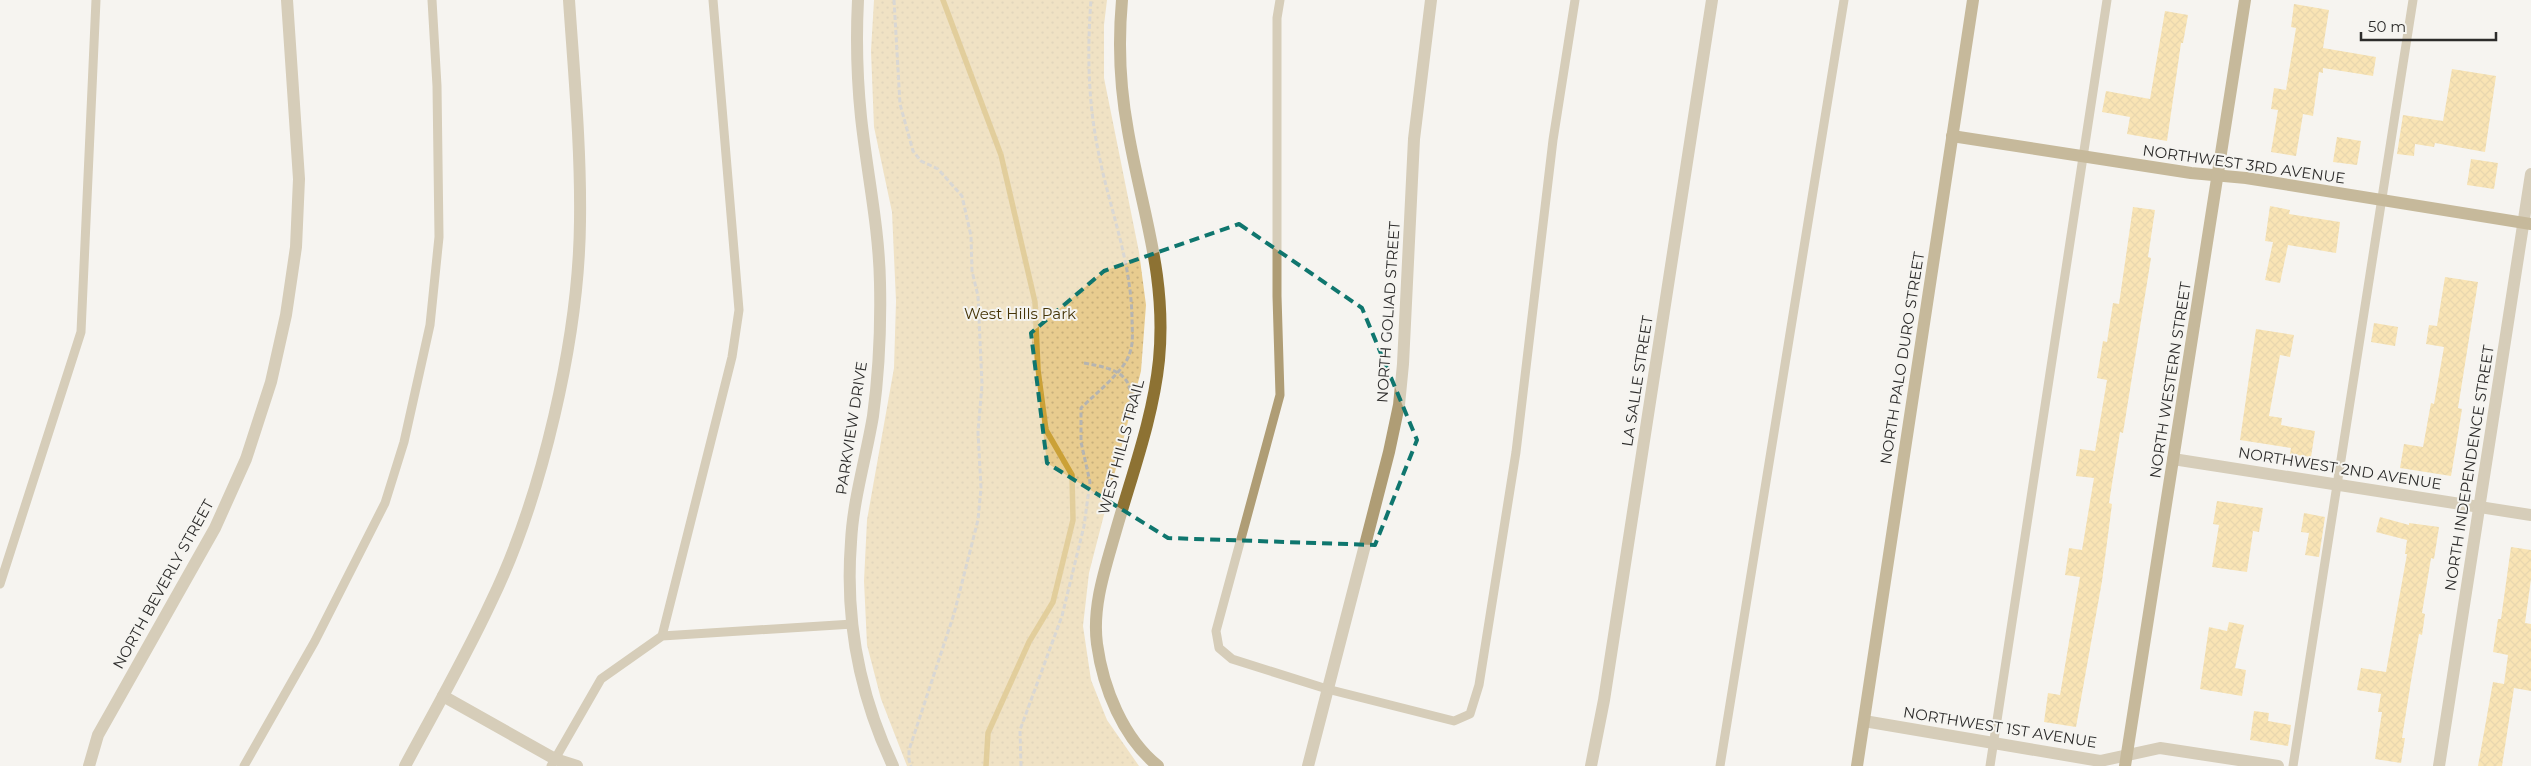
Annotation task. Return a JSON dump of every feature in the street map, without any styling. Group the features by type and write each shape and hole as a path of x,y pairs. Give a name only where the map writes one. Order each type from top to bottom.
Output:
{"street":[{"name":"NORTH BEVERLY STREET","path":"89,766 98,735 215,528 246,459 271,382 286,315 296,247 299,179 287,0"},
{"path":"405,766 492,601 526,514 548,439 567,351 576,281 580,222 579,142 568,0"},
{"name":"PARKVIEW DRIVE","path":"858,0 856,30 859,94 876,222 880,316 877,386 851,542 850,591 852,624 860,669 870,708 893,766"},
{"name":"WEST HILLS TRAIL","path":"1122,0 1120,53 1123,101 1128,133 1154,250 1160,300 1159,358 1148,417 1107,561 1096,612 1097,644 1106,688 1144,755 1158,766"},
{"name":"NORTH GOLIAD STREET","path":"1308,766 1389,452 1398,406 1414,139 1430,0"},
{"name":"LA SALLE STREET","path":"1591,766 1602,716 1712,0"},
{"name":"NORTH PALO DURO STREET","path":"1857,766 1973,0"},
{"name":"NORTH WESTERN STREET","path":"2126,760 2219,176 2245,0"},
{"name":"NORTHWEST 3RD AVENUE","path":"1952,136 2082,157 2381,200 2527,224"},
{"name":"NORTH INDEPENDENCE STREET","path":"2439,766 2479,507 2527,224 2531,174"},
{"name":"NORTHWEST 2ND AVENUE","path":"2173,459 2531,515"},
{"path":"443,696 553,762 577,766"},
{"name":"NORTHWEST 1ST AVENUE","path":"1864,721 2100,761 2126,760 2160,748 2278,766"}],"lane":[{"path":"0,584 81,332 96,0"},
{"path":"244,766 315,642 385,502 404,442 430,325 439,237 437,86 432,0"},
{"path":"662,636 732,357 739,310 713,0"},
{"path":"1280,0 1277,18 1277,256 1280,395 1216,632 1219,648 1232,659 1328,689 1454,721 1470,714 1479,685 1516,452 1553,140 1575,0"},
{"path":"1720,766 1844,0"},
{"path":"1990,766 2107,0"},
{"path":"2293,766 2413,0"},
{"path":"553,762 601,679 662,636 852,624"}],"path":[{"path":"894,0 900,104 913,151 921,161 938,169 957,188 962,196 970,227 972,271 978,296 982,385 978,432 981,488 978,520 954,614 910,750 908,760 911,766"},
{"path":"1021,766 1020,730 1062,616 1084,526 1090,482 1081,442 1081,408 1119,372 1129,355 1132,344 1132,297 1127,260 1098,154 1090,95 1091,0"},
{"path":"1084,363 1119,372 1131,388 1130,412 1136,414"}],"highlighted area":[{"path":"1239,224 1362,308 1417,440 1375,545 1168,538 1047,463 1031,333 1104,271"}],"green space":[{"name":"West Hills Park","path":"874,0 1107,0 1104,25 1104,78 1139,252 1146,305 1141,371 1089,573 1083,626 1091,680 1107,720 1139,766 907,766 881,699 867,645 864,581 867,520 894,368 896,301 892,212 874,127 871,51"}],"building":[{"path":"2294,4 2329,10 2323,48 2376,57 2373,76 2323,68 2323,73 2319,72 2313,116 2303,114 2296,156 2271,152 2278,110 2271,109 2274,88 2286,90 2296,28 2291,27"},
{"path":"2165,11 2188,15 2183,43 2181,43 2167,141 2127,134 2130,117 2102,112 2106,91 2150,99"},
{"path":"2452,69 2496,76 2485,152 2435,143 2434,147 2415,144 2414,156 2397,154 2403,115 2443,121"},
{"path":"2337,137 2361,141 2357,165 2333,162"},
{"path":"2471,159 2498,163 2494,189 2467,185"},
{"path":"2270,206 2290,210 2289,214 2340,222 2336,253 2288,245 2280,283 2265,280 2273,242 2265,241"},
{"path":"2133,207 2155,210 2148,257 2151,258 2123,433 2120,432 2109,503 2112,504 2102,581 2076,727 2044,722 2048,693 2060,695 2080,577 2065,575 2069,548 2082,550 2094,478 2076,476 2080,449 2095,451 2107,380 2097,378 2103,341 2107,342 2113,303 2119,304"},
{"path":"2445,277 2478,282 2458,408 2462,409 2451,476 2400,468 2404,444 2423,447 2431,403 2434,404 2444,347 2426,344 2429,325 2437,326"},
{"path":"2374,323 2398,327 2395,346 2371,342"},
{"path":"2256,329 2294,335 2290,357 2280,355 2269,416 2282,418 2281,425 2315,431 2311,457 2290,454 2291,448 2240,440"},
{"path":"2217,501 2263,508 2259,532 2253,531 2247,572 2212,567 2219,525 2213,524"},
{"path":"2304,513 2325,517 2319,557 2305,555 2309,533 2301,532"},
{"path":"2380,517 2409,525 2409,523 2439,527 2434,559 2431,558 2422,613 2425,614 2422,635 2419,634 2411,681 2402,738 2405,738 2401,763 2375,759 2382,712 2378,712 2381,694 2357,690 2361,668 2386,672 2407,554 2405,554 2407,540 2376,532"},
{"path":"2511,547 2531,550 2531,579 2525,623 2531,624 2531,691 2514,688 2502,766 2478,766 2493,682 2504,684 2508,655 2493,652 2498,619 2501,619"},
{"path":"2229,622 2244,625 2235,668 2246,670 2242,696 2200,689 2209,627 2227,631"},
{"path":"2254,711 2269,713 2268,721 2291,725 2288,746 2250,740"}],"waterway":[{"path":"943,0 1001,155 1035,302 1038,370 1046,430 1072,475 1073,520 1053,602 1029,642 988,733 986,766"}]}
